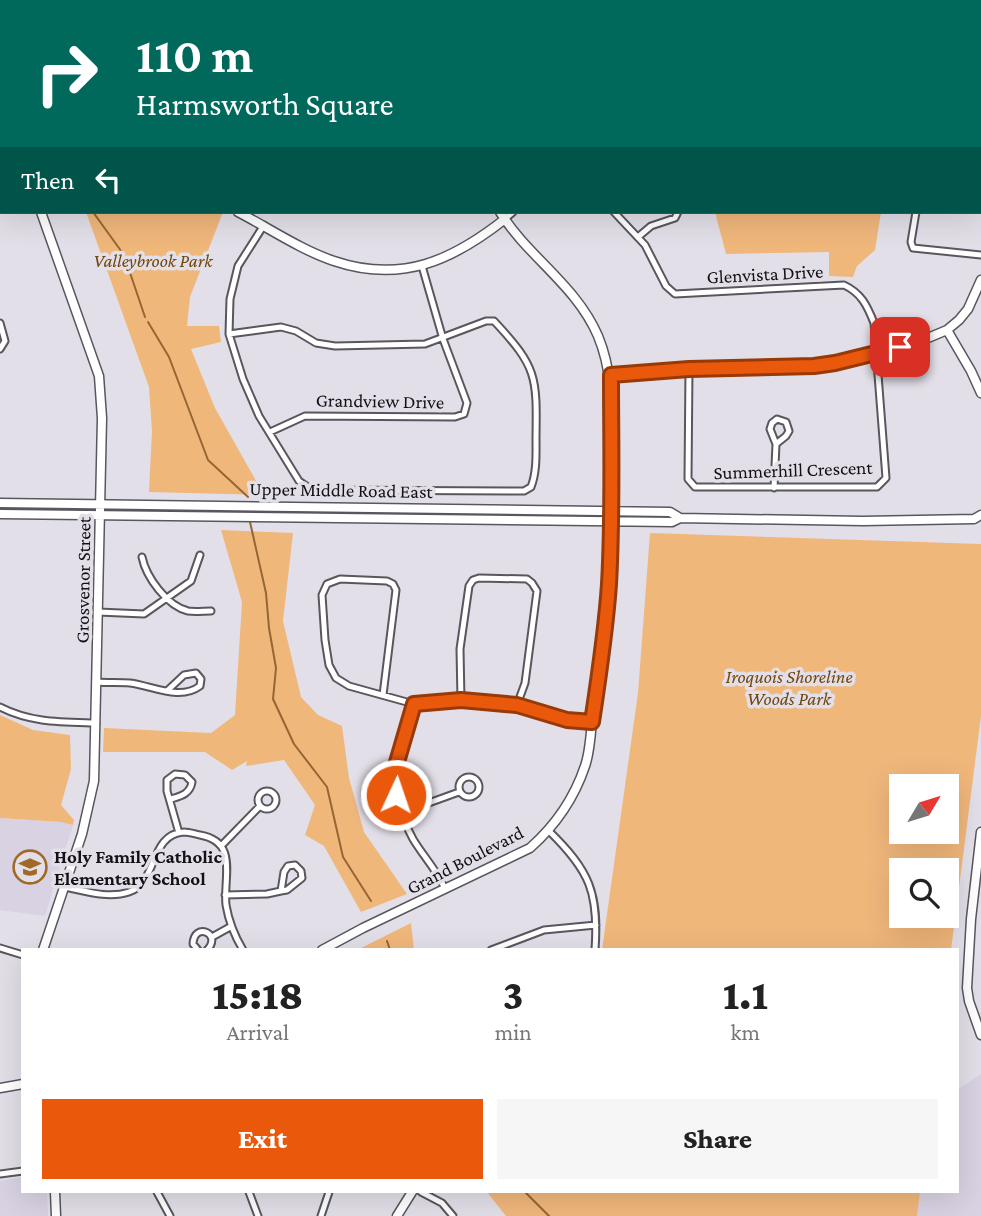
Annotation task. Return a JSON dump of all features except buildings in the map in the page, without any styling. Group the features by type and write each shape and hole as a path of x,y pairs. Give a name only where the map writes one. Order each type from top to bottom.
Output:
{"street":[{"name":"Grosvenor Street","path":"42,214 99,376 102,418 93,793 82,835 44,948"},
{"path":"242,214 336,262 355,267 384,269 422,266 442,260 463,249 502,215"},
{"name":"Glenvista Drive","path":"616,214 645,245 666,286 675,294 844,285 855,290 868,307 874,323 877,353"},
{"path":"638,237 651,226 675,218 676,214"},
{"path":"916,214 911,242 913,248 981,255"},
{"name":"Grand Boulevard","path":"326,948 530,848 549,831 574,796 587,763 603,647 612,516 611,375 597,335 583,308 502,215"},
{"path":"229,334 281,327 296,331 316,342 335,346 425,344 486,321 494,321 527,359 534,377 534,481 524,491 312,490 299,481 259,416 243,380 229,334 230,299 238,266 264,225"},
{"name":"Grandview Drive","path":"270,432 305,416 455,417 464,414 467,404 443,339 422,266"},
{"path":"611,375 689,369 814,366 916,343 947,330 960,320 981,280"},
{"path":"0,323 5,341 0,349"},
{"path":"947,330 981,393"},
{"name":"Summerhill Crescent","path":"689,369 688,479 699,489 877,486 886,478 877,353"},
{"path":"774,488 776,443 770,426 780,419 788,424 789,431 776,443"},
{"name":"Upper Middle Road East","path":"0,503 100,509"},
{"name":"Upper Middle Road East","path":"0,514 236,504 612,516 670,512 680,518 863,521 979,519"},
{"path":"98,612 144,614 191,581 200,555"},
{"path":"142,557 145,569 167,599 187,611 211,611"},
{"path":"461,700 460,649 469,586 473,580 479,578 527,579 537,591 525,683 517,705"},
{"path":"383,695 396,590 393,584 387,581 340,579 327,584 322,595 324,640 336,678 349,686 414,704 461,700 517,705 567,720 592,722"},
{"path":"97,682 131,683 181,694 200,686 201,679 196,673 190,673 168,690"},
{"path":"414,704 395,769 396,795 414,840 445,889"},
{"path":"0,707 38,721 96,723"},
{"path":"171,799 186,794 191,788 191,782 185,775 175,774 167,780 167,791 179,833"},
{"path":"401,813 459,792"},
{"path":"222,845 260,806"},
{"path":"549,831 576,859 592,887 595,948"},
{"path":"65,887 98,894 130,892 146,877 163,842 172,835 185,832 208,836 225,850 228,871 225,895 230,927 242,948"},
{"path":"981,832 971,919 967,988 968,1001 981,1035"},
{"path":"225,895 267,894 286,890 302,878 302,870 295,865 288,866 284,872 281,891"},
{"path":"496,948 544,930 596,925"},
{"path":"212,937 230,927"},
{"path":"196,948 193,944 195,935 204,931 212,937"},
{"path":"208,948 212,944 212,937"},
{"path":"0,948 21,954"},
{"path":"0,1088 21,1084"},
{"path":"0,1174 21,1171"},
{"path":"55,1193 56,1216"},
{"path":"158,1193 170,1216"},
{"path":"249,1193 258,1216"},
{"path":"321,1216 329,1193"},
{"path":"397,1216 411,1193"},
{"path":"423,1193 442,1203 453,1216"}],"shaded area":[{"name":"Holy Family Catholic Elementary School","path":"0,818 73,825 45,916 0,910"},
{"path":"981,1074 981,1216 917,1216 920,1193 959,1193 959,1089"},
{"path":"21,1177 21,1193 47,1193 48,1216 0,1216 0,1181"}],"green space":[{"name":"Valleybrook Park","path":"87,214 222,214 190,297 187,326 219,326 221,342 191,349 215,408 264,495 149,492 152,431 149,387"},
{"path":"716,214 881,214 875,250 857,266 853,277 829,276 829,252 726,254"},
{"path":"221,530 293,533 283,621 301,697 318,715 342,726 349,778 364,832 407,894 361,912 324,846 305,835 315,805 284,760 246,766 247,761 232,770 205,752 103,752 104,728 211,733 235,715 242,602"},
{"name":"Iroquois Shoreline Woods Park","path":"650,533 981,544 981,716 959,888 959,858 889,858 889,928 954,928 951,948 602,948 638,693"},
{"path":"0,715 33,730 70,735 71,769 61,805 74,820 73,825 0,818"},
{"path":"411,923 414,948 361,948"},
{"path":"488,1193 920,1193 917,1216 506,1216"}],"waterway":[{"path":"94,214 124,255 145,317"},
{"path":"148,322 169,357 208,460 248,497"},
{"path":"250,522 266,593 276,668 273,699 294,744 327,787 343,857 371,901"},
{"path":"387,941 389,948"},
{"path":"526,1193 549,1216"}],"place":[{"name":"Holy Family Catholic Elementary School","path":"30,867"}],"route":[{"path":"396,795 395,769 414,704 461,700 517,705 567,720 592,722 609,586 612,521 611,375 689,369 814,366 900,347"}]}
